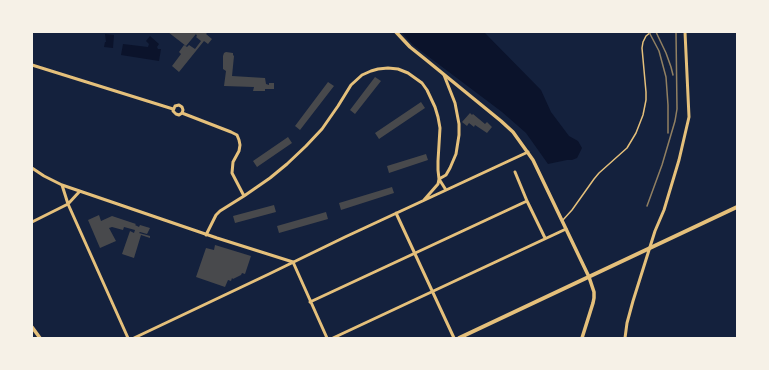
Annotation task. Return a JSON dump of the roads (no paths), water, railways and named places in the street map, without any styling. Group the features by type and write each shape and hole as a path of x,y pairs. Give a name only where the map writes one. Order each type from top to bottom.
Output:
{"main road":[{"path":"459,338 737,207"}],"street":[{"path":"396,32 410,47 501,121 513,132 528,152 539,171 589,277 594,292 594,298 582,338"},
{"path":"625,338 627,323 633,301 675,174 689,117 685,32"},
{"path":"32,65 173,109 176,114 179,115 182,113 236,135 240,145 239,151 233,162 232,173 244,196"},
{"path":"206,234 216,214 270,178 287,164 306,146 329,120 348,89 355,81 362,75 378,69 388,68 398,70 408,74 422,83 436,107 440,128 438,161 439,179 438,184 423,201"},
{"path":"439,179 446,175 450,168 456,154 459,135 458,113 444,75"},
{"path":"173,109 176,106 181,106 183,110 182,113"},
{"path":"134,338 528,152"},
{"path":"32,168 62,185 293,262 327,338"},
{"path":"515,172 526,201 545,238"},
{"path":"439,179 446,190"},
{"path":"438,184 442,193"},
{"path":"62,185 68,204 128,338"},
{"path":"32,222 68,204 80,191"},
{"path":"310,302 526,201"},
{"path":"396,213 454,338"},
{"path":"333,338 566,229"},
{"path":"32,326 40,338"}],"lane":[{"path":"562,221 572,210 599,173 627,148 636,133 643,115 646,100 642,42 651,32"}],"water":[{"path":"401,32 484,32 541,90 551,112 569,136 578,141 582,148 577,158 548,164 526,133 502,112 413,45"},
{"path":"105,34 114,35 113,48 104,47 106,42"},
{"path":"150,36 159,44 157,47 158,49 161,49 159,61 121,55 123,44 148,47 149,44 146,41"}],"railway":[{"path":"649,32 659,51 666,77 668,133"},
{"path":"656,32 666,53 673,75"},
{"path":"647,206 662,165 675,121 677,109 676,32"}]}
